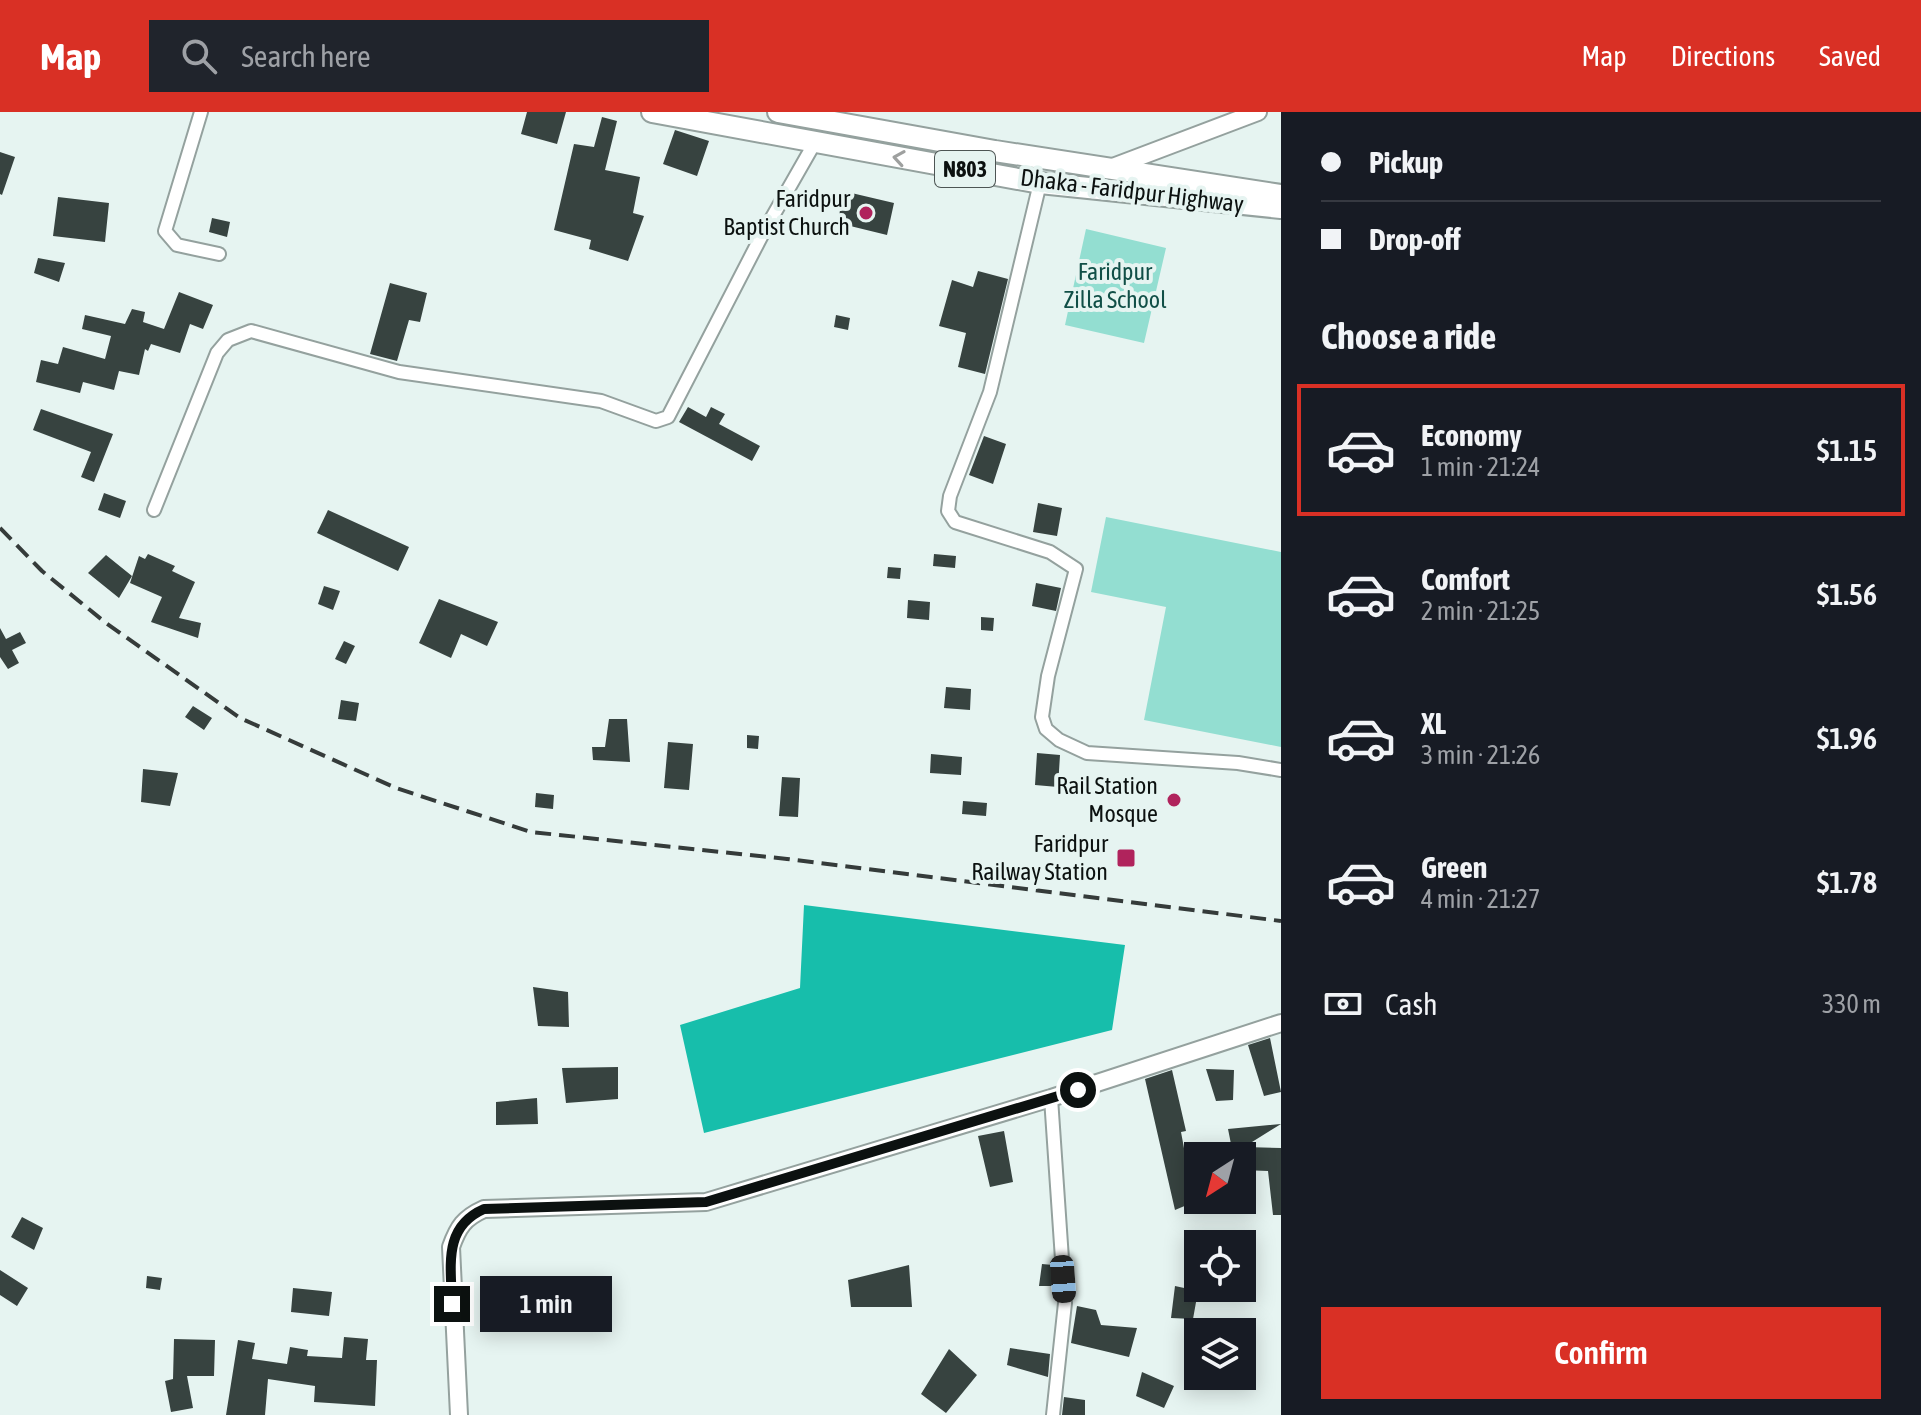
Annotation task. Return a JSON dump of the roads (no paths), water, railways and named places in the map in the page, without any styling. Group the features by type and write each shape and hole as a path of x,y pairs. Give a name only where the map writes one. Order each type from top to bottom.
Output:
{"highway":[{"name":"Dhaka - Faridpur Highway","path":"652,112 1040,183 1281,208"},
{"name":"Dhaka - Faridpur Highway","path":"778,112 1281,195"}],"street":[{"path":"201,112 165,231 177,245 219,254"},
{"path":"1110,168 1258,112"},
{"path":"154,510 217,353 239,333 251,331 399,372 601,401 656,421 668,417 762,235 814,144"},
{"path":"1040,183 990,392 950,496 948,511 955,522 1050,552 1076,569 1048,676 1042,717 1046,729 1059,740 1087,753 1238,763 1281,770"},
{"path":"459,1415 451,1247 459,1226 471,1214 484,1209 706,1202 1051,1098 1281,1023"},
{"path":"1051,1098 1065,1303 1053,1415"}],"railway":[{"path":"0,528 42,571 106,623 240,718 396,788 531,832 787,859 1281,921"}],"place":[{"name":"Faridpur Baptist Church","path":"866,213"},
{"name":"Rail Station Mosque","path":"1174,800"},
{"name":"Faridpur Railway Station","path":"1126,858"}],"park label":[{"name":"Faridpur Zilla School","path":"1115,286"}]}
